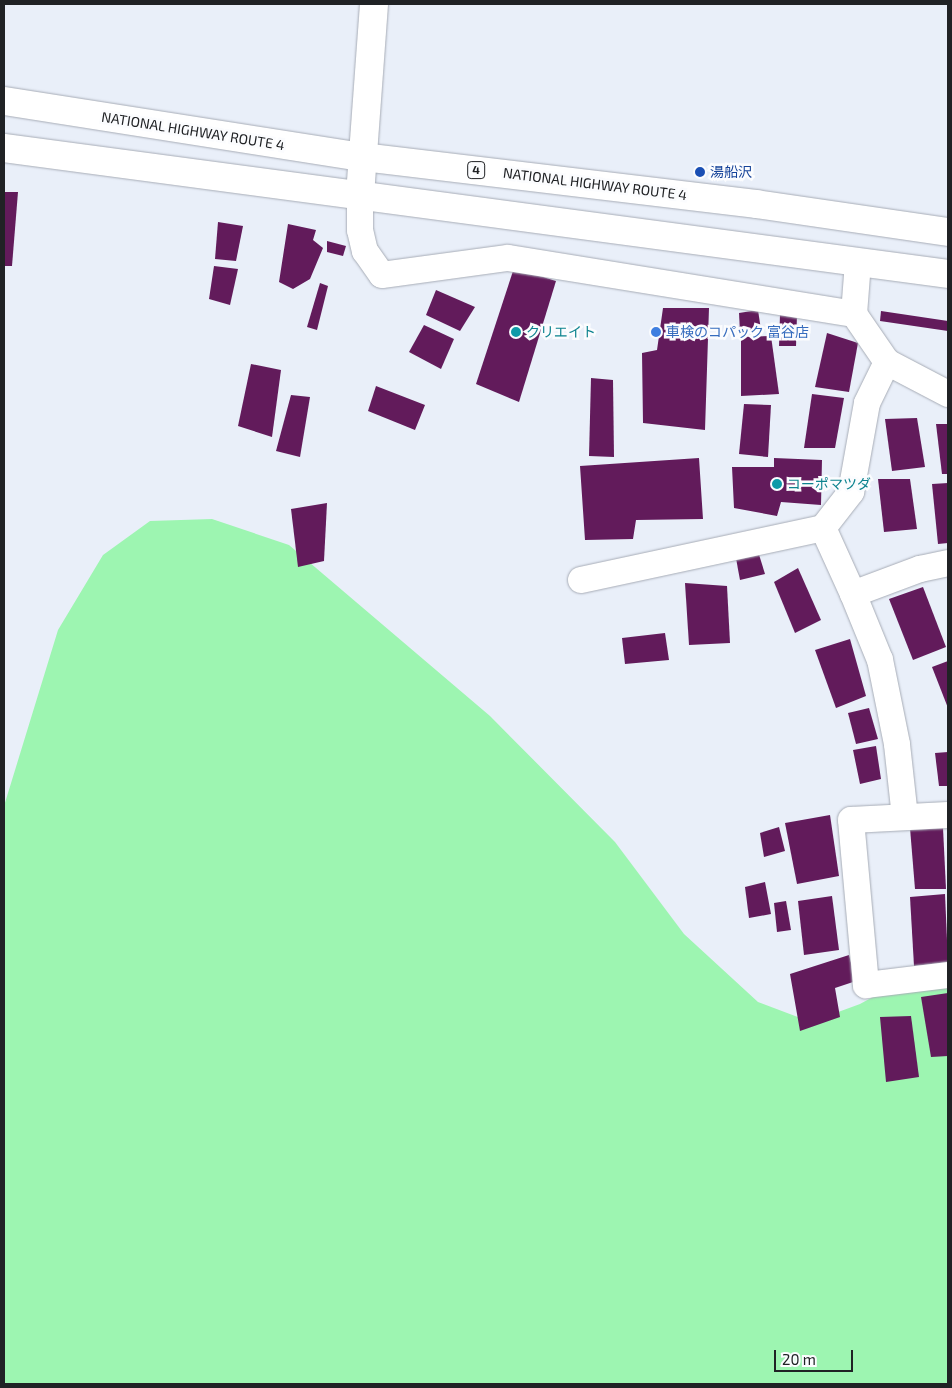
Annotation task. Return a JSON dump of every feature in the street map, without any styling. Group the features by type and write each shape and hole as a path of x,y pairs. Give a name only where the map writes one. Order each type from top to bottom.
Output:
{"main road":[{"path":"360,195 373,14"},
{"name":"NATIONAL HIGHWAY ROUTE 4","path":"4,101 363,156 756,204 948,232"},
{"path":"4,148 948,274"}],"street":[{"path":"360,195 360,230 365,251 373,267 388,276 508,258 854,314"},
{"path":"858,262 854,314 887,362 948,394"},
{"path":"580,580 823,528 851,492 866,403 887,362"},
{"path":"823,528 880,660 897,744 905,817"},
{"path":"853,594 920,569 948,564"},
{"path":"948,815 852,820 866,985 948,975"}],"green space":[{"path":"212,519 289,545 490,716 615,842 684,934 758,1002 811,1022 860,1004 948,956 948,1384 4,1384 4,806 58,630 103,555 150,521"}],"building":[{"path":"4,192 18,192 12,266 4,266"},
{"path":"218,222 243,226 236,261 215,259"},
{"path":"288,224 316,230 313,240 323,248 310,279 293,289 279,282"},
{"path":"327,241 346,246 343,256 327,252"},
{"path":"214,266 238,269 230,305 209,299"},
{"name":"クリエイト","path":"514,268 556,281 519,402 476,384"},
{"path":"320,283 328,286 317,330 307,327"},
{"path":"436,290 475,307 460,331 426,315"},
{"path":"663,308 709,308 705,430 643,423 642,353 657,350"},
{"path":"758,310 761,330 740,332 739,313"},
{"path":"881,311 948,321 948,331 880,321"},
{"path":"780,314 797,315 796,346 779,346"},
{"path":"424,325 454,339 441,369 409,352"},
{"path":"827,333 858,343 849,392 815,387"},
{"path":"771,336 779,394 741,396 741,337"},
{"path":"251,364 281,370 272,437 238,426"},
{"path":"591,378 613,380 614,457 589,456"},
{"path":"376,386 425,405 415,430 368,411"},
{"path":"812,394 844,398 835,448 804,448"},
{"path":"291,395 310,397 300,457 276,451"},
{"path":"744,404 771,405 768,457 739,454"},
{"path":"917,418 925,467 892,471 885,419"},
{"path":"936,424 948,424 948,474 942,474"},
{"path":"699,458 703,519 636,520 633,539 585,540 580,466"},
{"name":"コーポマツダ","path":"774,458 822,460 821,505 781,502 777,516 734,508 732,467 774,467"},
{"path":"878,479 910,479 917,529 884,532"},
{"path":"948,483 948,543 938,544 932,484"},
{"path":"327,503 324,561 298,567 291,509"},
{"path":"757,548 765,574 740,580 735,553"},
{"path":"798,568 821,620 795,633 774,582"},
{"path":"685,583 727,586 730,643 689,645"},
{"path":"923,587 946,647 913,660 889,599"},
{"path":"665,633 669,660 625,664 622,638"},
{"path":"850,639 866,696 836,708 815,650"},
{"path":"948,661 948,708 932,667"},
{"path":"869,708 878,739 856,744 848,713"},
{"path":"876,746 881,779 860,784 853,750"},
{"path":"948,752 948,786 939,786 935,753"},
{"path":"830,815 839,876 797,884 785,823"},
{"path":"779,827 785,851 764,857 760,833"},
{"path":"910,828 943,828 946,889 915,889"},
{"path":"765,882 771,914 749,918 745,887"},
{"path":"945,894 948,963 914,966 910,897"},
{"path":"832,896 839,950 804,955 798,901"},
{"path":"786,901 791,930 777,932 774,903"},
{"path":"849,955 856,981 835,988 840,1017 800,1031 790,974"},
{"path":"948,993 948,1056 931,1057 921,997"},
{"path":"911,1016 919,1077 886,1082 880,1017"}],"place":[{"name":"湯船沢","path":"700,172"},
{"name":"クリエイト","path":"516,332"},
{"name":"車検のコパック 富谷店","path":"656,332"},
{"name":"コーポマツダ","path":"777,484"}]}
